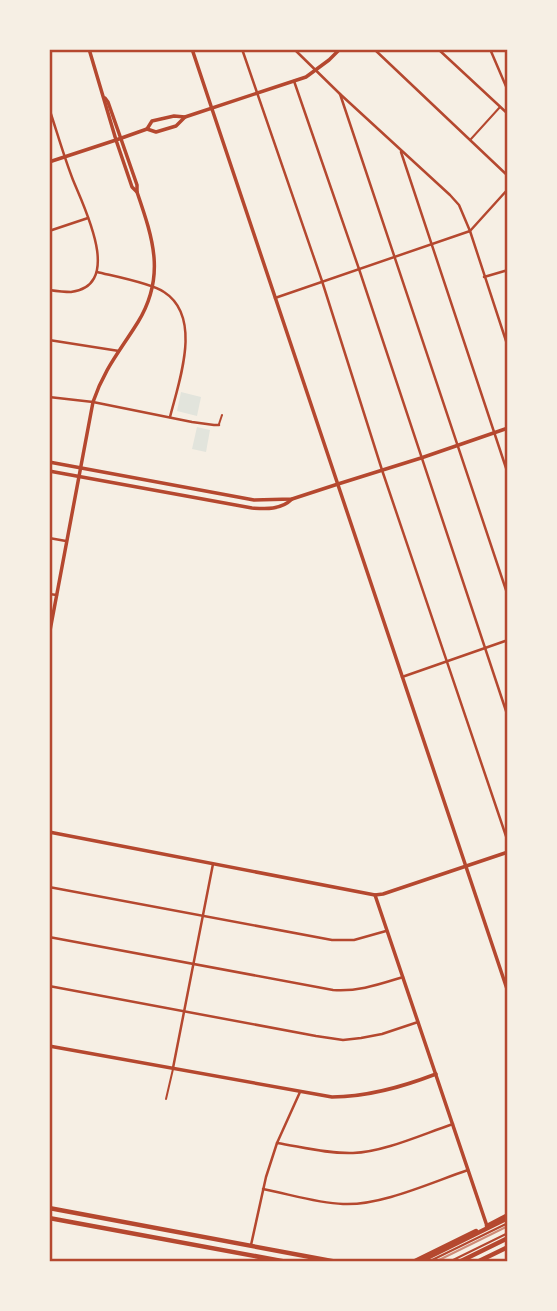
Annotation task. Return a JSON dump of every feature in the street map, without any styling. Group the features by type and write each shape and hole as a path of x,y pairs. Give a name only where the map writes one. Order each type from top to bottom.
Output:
{"main road":[{"path":"49,636 93,402 105,372 140,319 152,287 155,262 152,240 104,104 89,49"},
{"path":"192,49 508,992"},
{"path":"147,130 152,121 174,116 185,117 293,81 317,70 340,49"},
{"path":"49,162 147,130 156,132 176,126 185,117"},
{"path":"49,462 234,497 292,499 508,428"},
{"path":"49,471 252,508 279,507 292,499"},
{"path":"49,832 375,895 508,852"},
{"path":"375,895 487,1226"},
{"path":"49,1046 332,1097 362,1096 436,1074"},
{"path":"49,1208 337,1262"},
{"path":"49,1218 287,1262"},
{"path":"413,1262 499,1220 508,1219"},
{"path":"419,1262 508,1219"},
{"path":"459,1262 508,1236"},
{"path":"477,1262 508,1247"}],"street":[{"path":"242,49 508,842"},
{"path":"294,49 459,205 508,347"},
{"path":"374,49 508,176"},
{"path":"438,49 508,114"},
{"path":"490,49 508,91"},
{"path":"293,81 359,269 508,717"},
{"path":"340,94 508,596"},
{"path":"49,108 98,251 97,272 88,284 70,292 49,290"},
{"path":"400,148 508,474"},
{"path":"275,298 470,231 508,189"},
{"path":"49,231 88,218"},
{"path":"484,277 508,270"},
{"path":"97,272 152,287 164,292 176,303 187,330 184,358 170,417"},
{"path":"49,340 119,351"},
{"path":"49,397 93,402 219,425"},
{"path":"49,538 67,541"},
{"path":"49,594 57,595"},
{"path":"402,677 508,640"},
{"path":"173,1068 213,864"},
{"path":"49,887 347,942 387,930"},
{"path":"49,937 349,992 403,977"},
{"path":"49,986 343,1040 382,1034 418,1022"},
{"path":"251,1246 263,1189 277,1143 300,1092"},
{"path":"277,1143 335,1153 355,1153 373,1150 453,1124"},
{"path":"263,1189 321,1201 358,1203 400,1194 468,1170"}],"lane":[{"path":"470,140 500,107"},
{"path":"219,425 222,415"},
{"path":"166,1099 173,1068"},
{"path":"497,1213 499,1220"},
{"path":"428,1262 508,1219"},
{"path":"449,1262 508,1236"}],"shaded area":[{"path":"181,392 201,397 197,416 177,411"},
{"path":"197,427 210,430 206,452 192,449"}],"tram line":[{"path":"435,1262 508,1226"}]}
